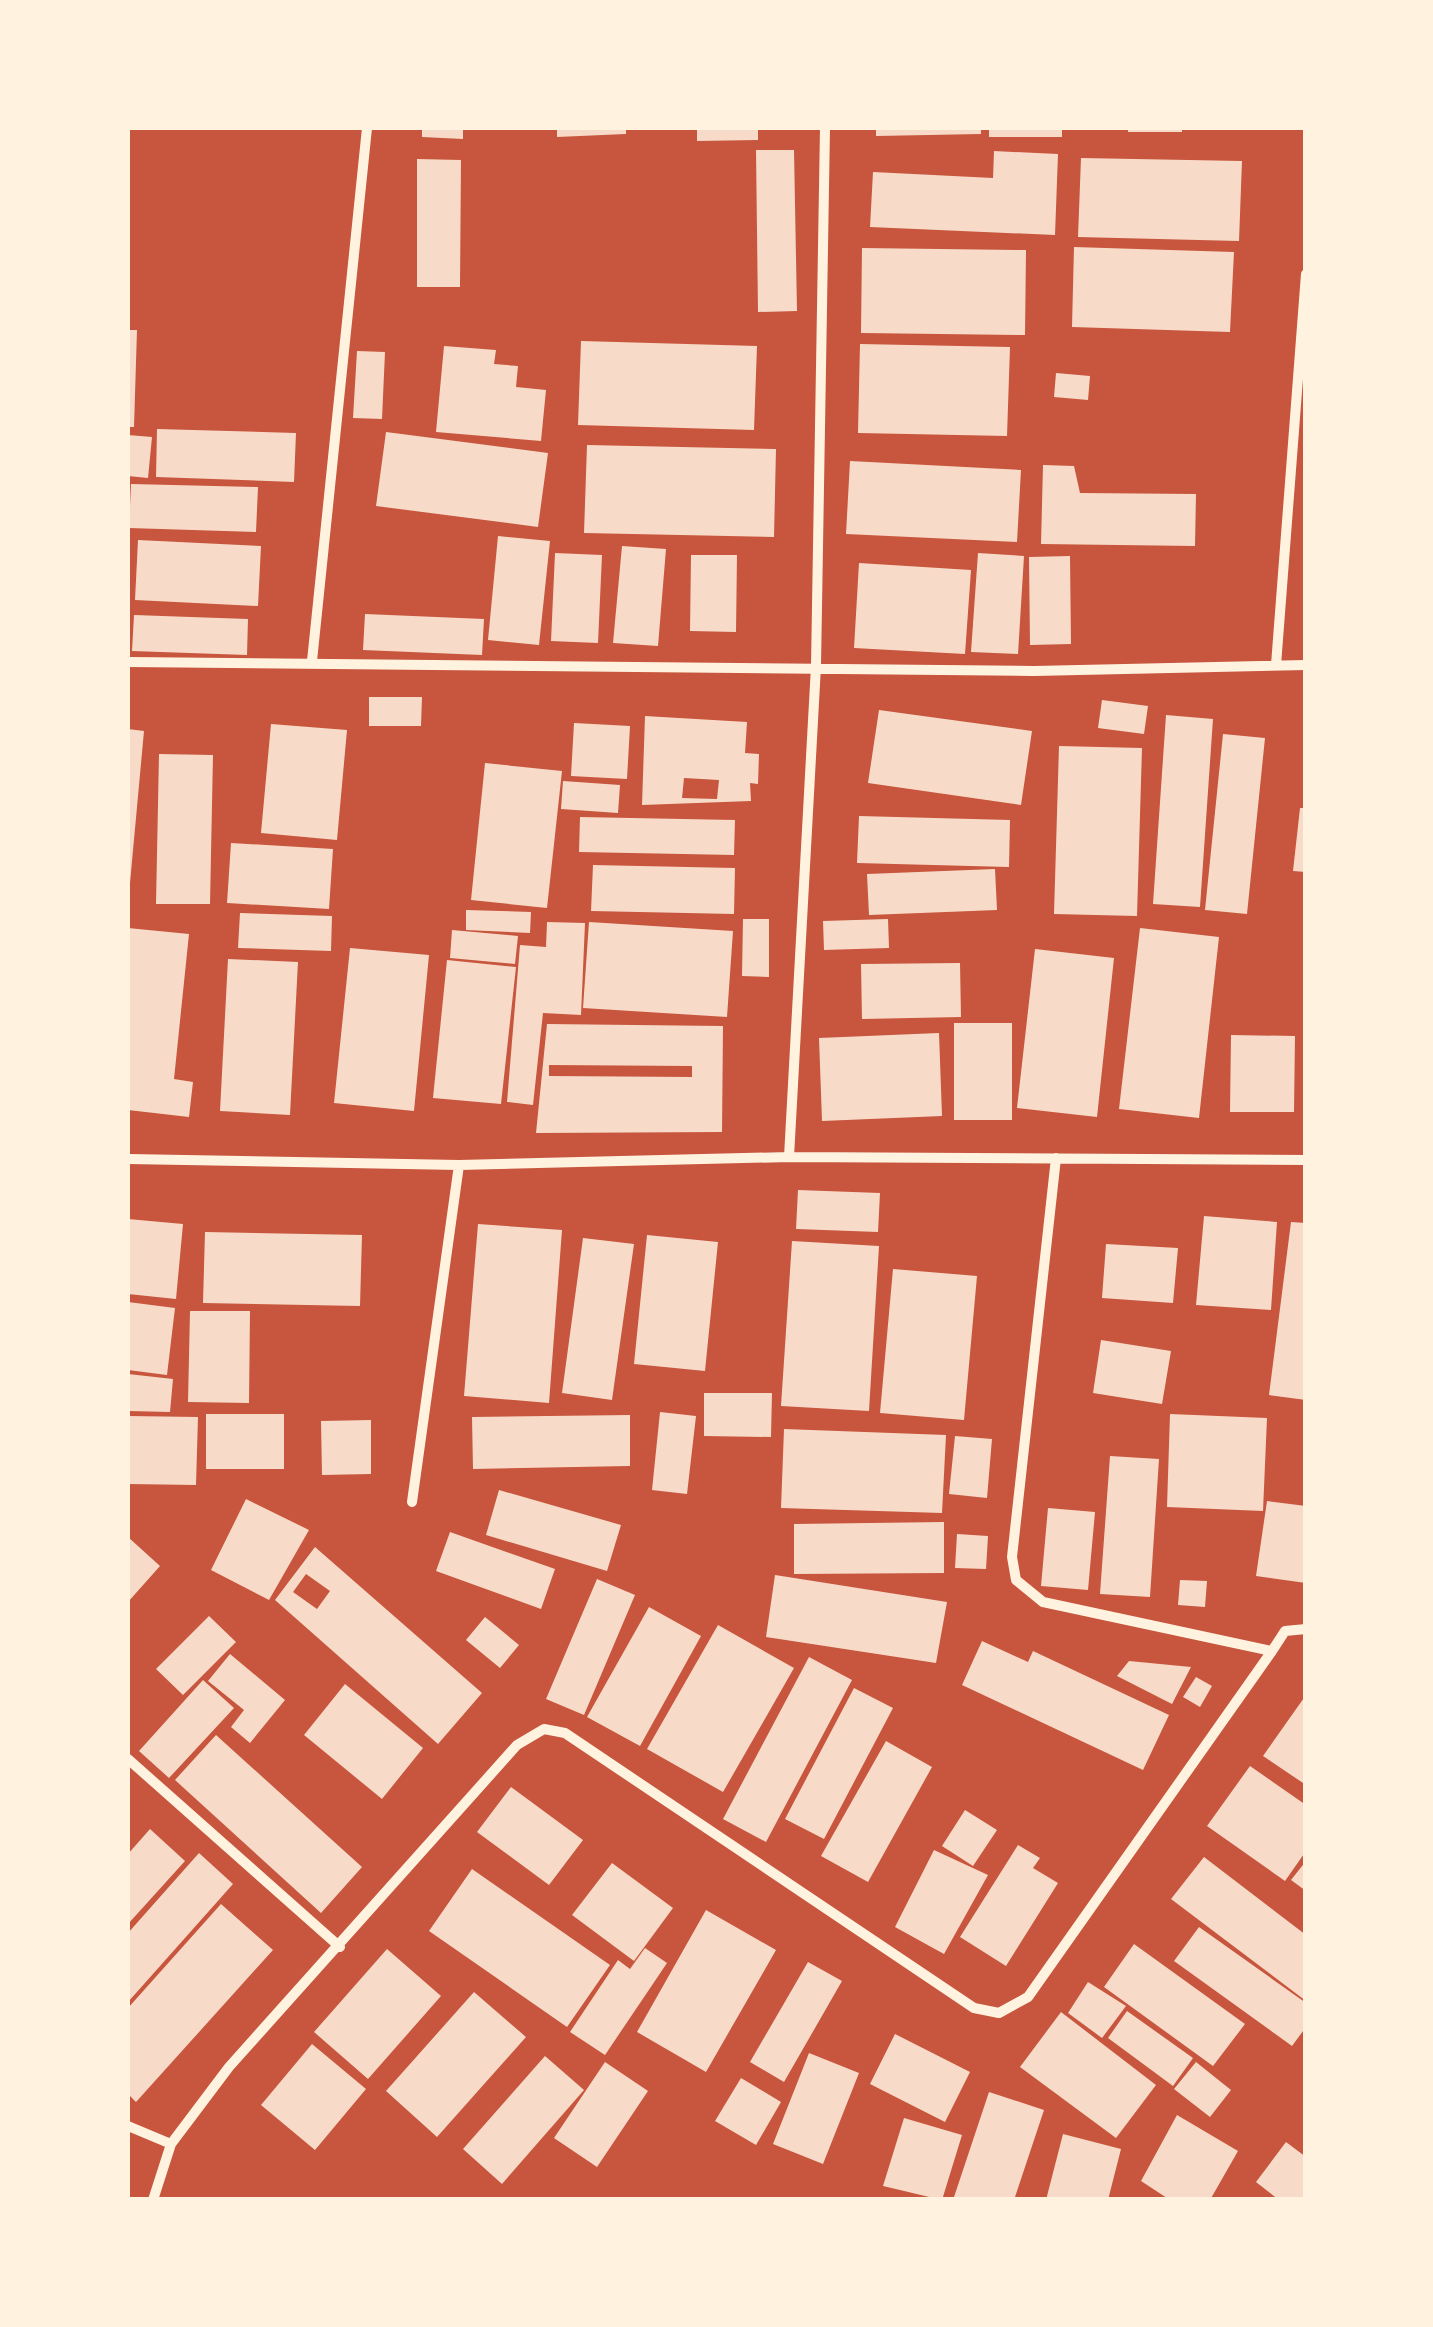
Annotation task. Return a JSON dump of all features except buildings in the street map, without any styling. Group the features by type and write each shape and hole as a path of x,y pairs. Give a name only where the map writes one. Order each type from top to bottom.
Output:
{"street":[{"path":"312,661 367,128"},
{"path":"789,1157 816,666 825,128"},
{"path":"1276,665 1306,274"},
{"path":"128,662 1034,671 1306,665"},
{"path":"128,1159 460,1166 789,1157 1306,1160"},
{"path":"1056,1158 1012,1557 1016,1580 1044,1602 1272,1651"},
{"path":"412,1502 460,1166"},
{"path":"153,2200 171,2144 229,2067 517,1745 544,1729 565,1733 974,2008 999,2013 1028,1997 1286,1632 1306,1629"},
{"path":"128,1759 340,1947"},
{"path":"128,2126 171,2144"}]}
